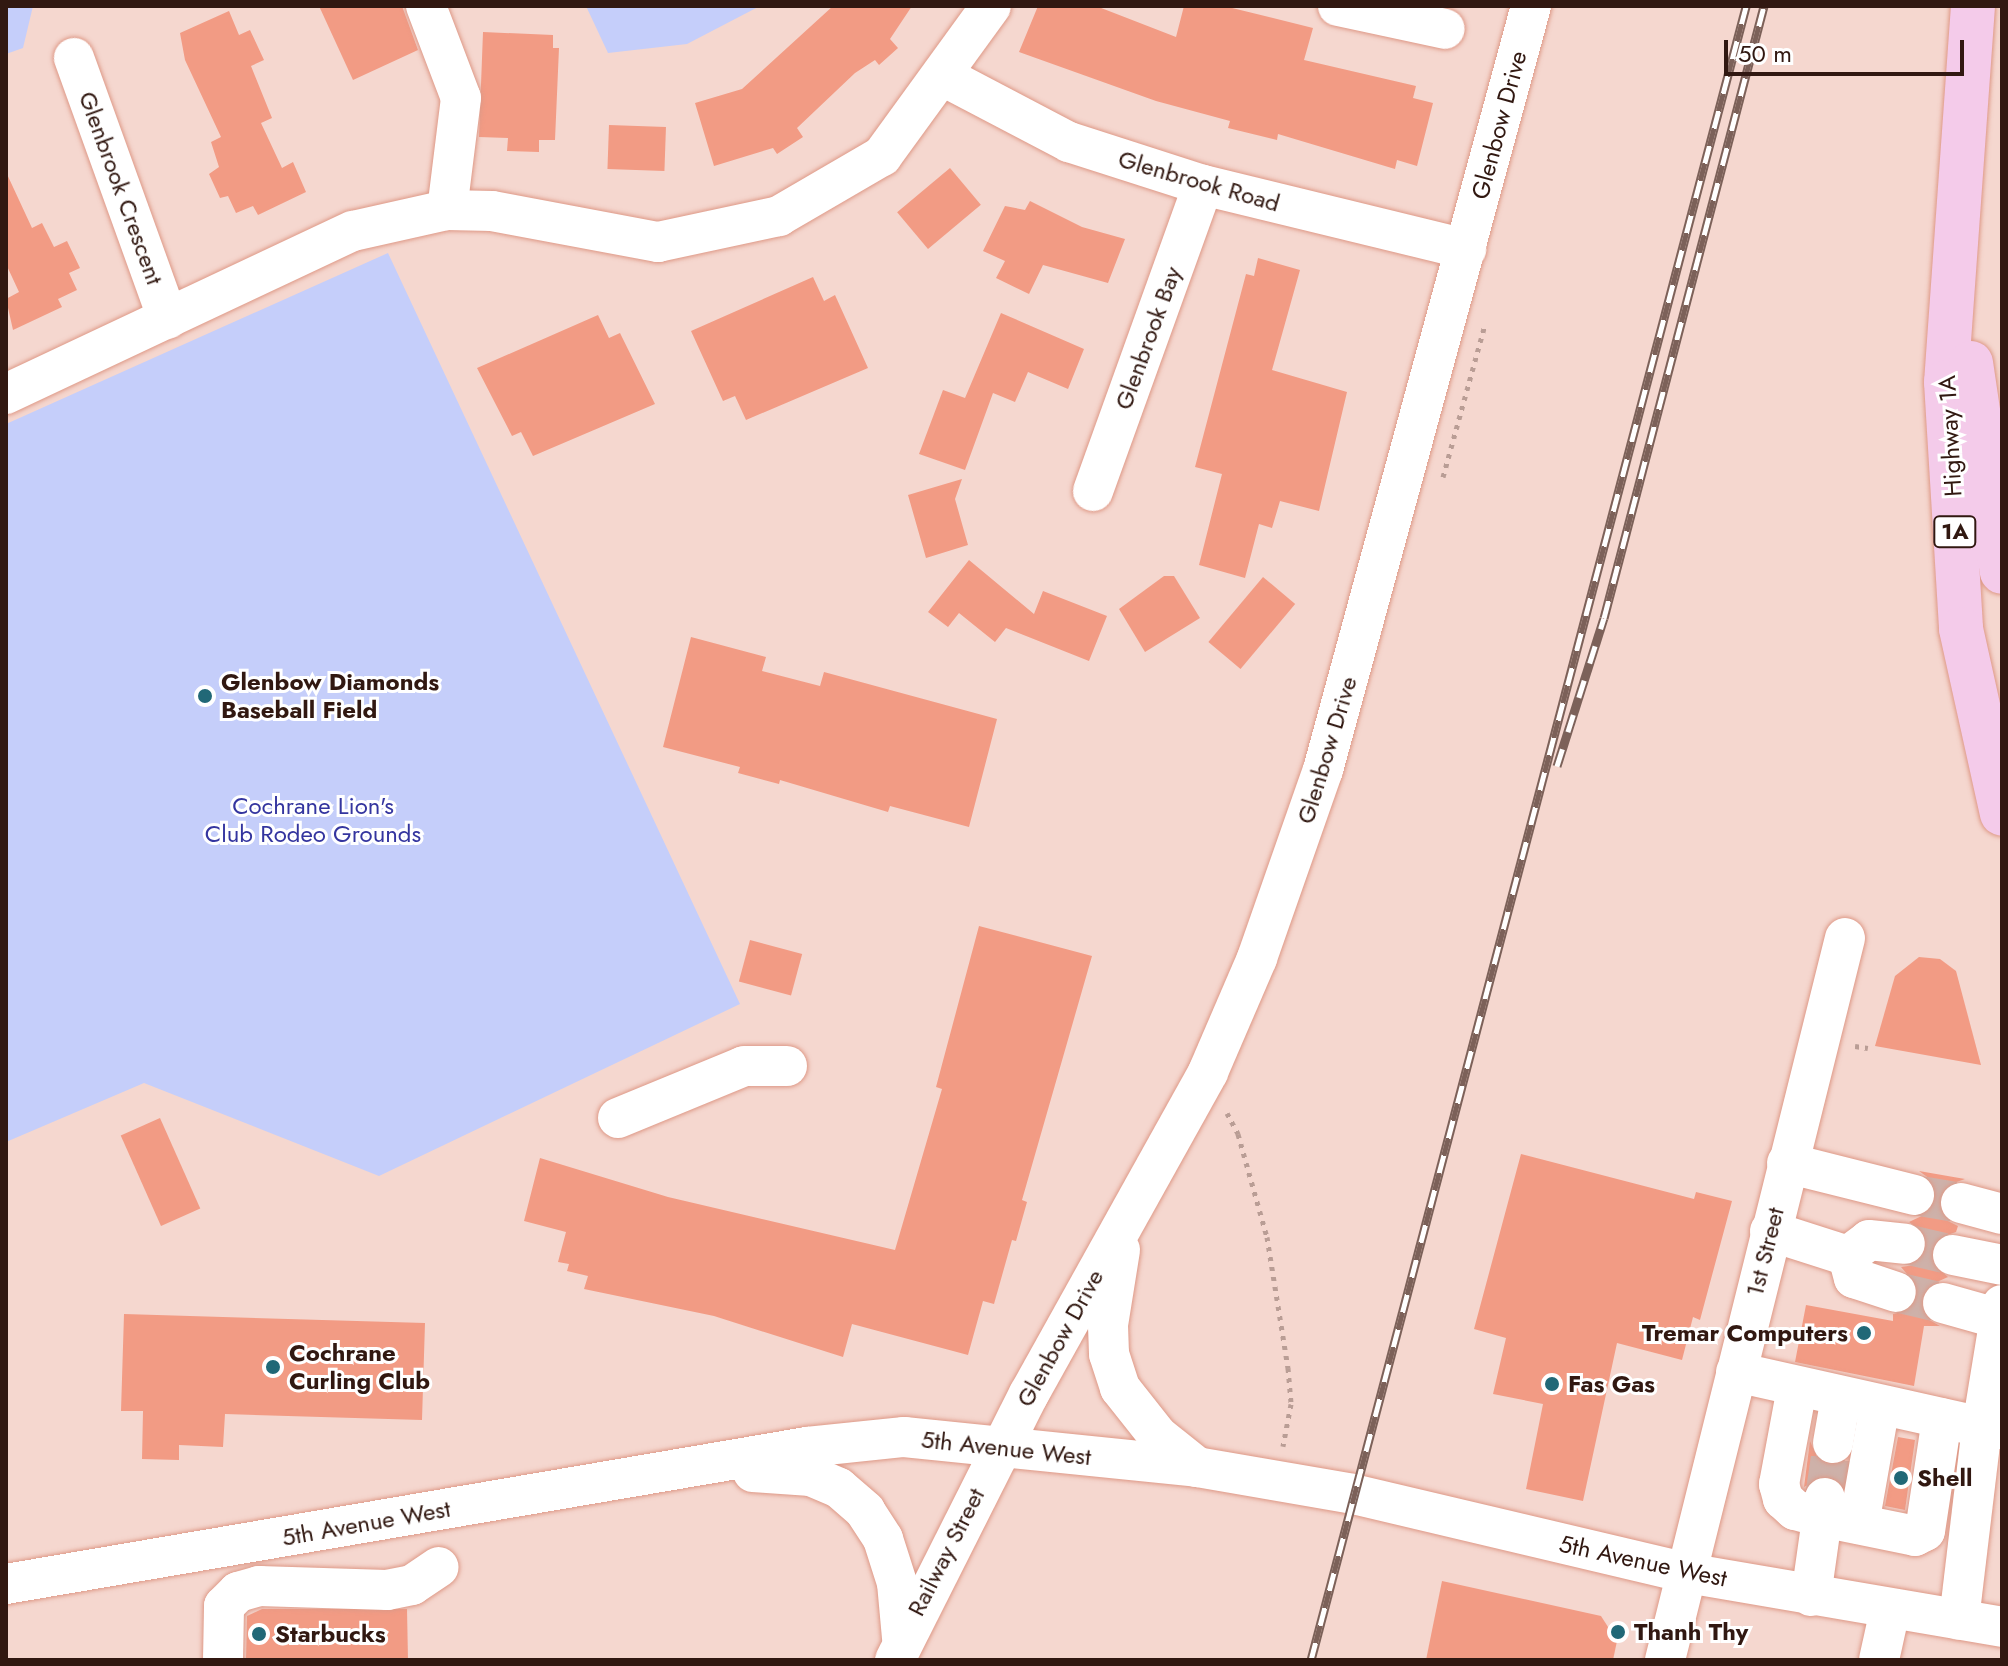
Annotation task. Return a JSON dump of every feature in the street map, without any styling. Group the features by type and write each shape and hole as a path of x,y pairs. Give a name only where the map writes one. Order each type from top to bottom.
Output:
{"main road":[{"name":"Highway 1A","path":"1973,6 1961,120 1946,382 1961,629 2002,814"},
{"name":"Highway 1A","path":"1956,246 2002,572"}],"street":[{"path":"426,6 461,98 447,210"},
{"name":"Glenbrook Crescent","path":"6,394 353,231 447,210 492,211 658,242 779,216 882,156 945,77 991,6"},
{"path":"1338,6 1445,29"},
{"name":"Glenbow Drive","path":"1001,1447 1208,1072 1298,846 1415,447 1531,6"},
{"name":"Glenbrook Crescent","path":"74,58 168,319"},
{"name":"Glenbrook Road","path":"945,77 1069,142 1203,185 1466,249"},
{"name":"Glenbrook Bay","path":"1093,491 1203,185"},
{"name":"1st Street","path":"1665,1660 1845,938"},
{"path":"618,1118 744,1066 787,1066"},
{"path":"1787,1163 1914,1195"},
{"path":"1961,1203 2002,1214"},
{"path":"1125,1222 1108,1325 1109,1354 1120,1388 1140,1417 1197,1467"},
{"path":"1770,1231 1848,1256 1869,1240 1900,1268"},
{"path":"1959,1620 1992,1428 2001,1305 1948,1279 2002,1265"},
{"path":"1736,1372 1797,1388 1992,1428"},
{"path":"1797,1388 1779,1484 1783,1499 1795,1510 1836,1513 1915,1536 1925,1531 1942,1418"},
{"path":"1833,1443 1841,1397"},
{"path":"1811,1596 1836,1513 1880,1405"},
{"name":"5th Avenue West","path":"6,1584 807,1447 904,1437 1197,1467 1353,1494 1687,1573 2002,1627"},
{"name":"Railway Street","path":"899,1649 1001,1447"},
{"path":"677,1471 774,1472 811,1476 839,1488 865,1511 883,1539 897,1583 899,1649"},
{"path":"223,1660 224,1606 238,1592 259,1586 387,1590 412,1585 439,1567"},
{"path":"1879,1660 1890,1610"}],"path":[{"path":"1855,1046 1868,1048"},
{"path":"1221,1106 1238,1134 1267,1237 1291,1404 1280,1456"}],"green space":[{"path":"6,6 33,6 23,48 6,54"},
{"path":"586,6 760,6 687,44 608,53"},
{"name":"Cochrane Lion's Club Rodeo Grounds","path":"388,253 740,1004 379,1176 144,1083 6,1142 6,424"}],"building":[{"path":"319,6 402,6 418,50 353,80"},
{"path":"833,6 912,6 890,39 898,48 879,65 875,60 855,73 797,128 803,137 777,154 773,148 714,166 695,103 742,89"},
{"path":"1038,6 1096,6 1176,37 1184,6 1224,6 1313,28 1304,60 1416,86 1413,98 1433,103 1417,166 1397,160 1395,169 1278,134 1277,140 1228,128 1230,121 1156,101 1019,52"},
{"path":"229,11 239,35 250,30 264,60 251,66 272,118 261,123 282,168 293,162 306,192 258,215 253,206 236,213 228,196 220,198 209,174 219,167 211,142 221,137 185,60 180,33"},
{"path":"483,32 553,35 553,48 559,48 555,140 539,140 539,152 507,151 508,138 479,137"},
{"path":"609,125 666,127 664,171 607,169"},
{"path":"950,168 981,205 928,249 897,212"},
{"path":"6,172 32,228 42,223 54,247 67,241 80,268 69,273 77,290 58,299 62,307 13,330 6,299 19,292 6,264"},
{"path":"1030,201 1082,227 1125,239 1108,283 1043,265 1029,294 996,278 1005,261 983,251 1005,206 1025,210"},
{"path":"1258,258 1300,270 1272,370 1347,392 1319,511 1280,501 1272,528 1259,524 1245,578 1199,565 1222,474 1195,467 1246,274 1254,276"},
{"path":"813,277 824,301 835,295 868,368 746,420 735,396 723,401 691,331"},
{"path":"1001,313 1084,349 1068,389 1028,372 1015,402 993,393 965,470 919,454 943,390 965,398"},
{"path":"598,315 609,338 620,333 655,404 533,456 521,432 512,436 477,368"},
{"path":"962,479 955,499 968,545 926,558 908,495"},
{"path":"969,560 1034,614 1043,591 1107,616 1089,661 1006,628 995,642 959,613 948,627 928,612"},
{"path":"1164,576 1174,576 1200,618 1145,652 1119,609"},
{"path":"1263,577 1295,604 1241,669 1208,642"},
{"path":"691,637 766,657 762,671 820,686 824,672 997,719 969,827 890,806 888,812 780,780 779,784 738,773 740,767 663,747"},
{"path":"979,926 1092,956 1022,1200 1027,1202 1016,1241 1012,1240 994,1304 983,1301 968,1355 852,1324 843,1357 714,1316 584,1289 588,1276 567,1271 569,1264 558,1262 566,1232 524,1221 540,1158 668,1197 895,1250 942,1089 936,1087"},
{"path":"750,940 802,954 791,996 739,982"},
{"path":"1919,957 1940,959 1956,971 1981,1065 1875,1046 1895,976"},
{"path":"160,1118 200,1208 161,1226 121,1135"},
{"path":"1521,1154 1694,1199 1696,1192 1732,1201 1700,1320 1693,1317 1682,1360 1617,1343 1583,1501 1526,1489 1543,1404 1493,1394 1506,1338 1474,1329"},
{"path":"1919,1171 1965,1179 1945,1186 1939,1198 1944,1219 1958,1226 1956,1232 1936,1239 1931,1250 1932,1263 1948,1277 1928,1286 1921,1296 1926,1318 1940,1326 1924,1326 1914,1386 1795,1362 1806,1305 1893,1321 1893,1314 1911,1310 1917,1300 1918,1287 1901,1267 1915,1265 1928,1246 1926,1234 1909,1222 1930,1212 1936,1200 1930,1179"},
{"name":"Cochrane Curling Club","path":"124,1314 425,1323 422,1420 225,1414 223,1447 179,1445 179,1460 142,1459 143,1411 121,1411"},
{"path":"1898,1437 1915,1440 1905,1510 1885,1506"},
{"path":"1810,1441 1819,1461 1830,1466 1847,1461 1843,1484 1827,1475 1804,1487"},
{"path":"1442,1581 1601,1616 1617,1641 1613,1660 1426,1660"},
{"path":"262,1609 407,1609 408,1660 246,1660 247,1616"}],"tunnel":[{"path":"1914,1195 1961,1203"},
{"path":"1905,1244 1953,1255"},
{"path":"1896,1292 1943,1303"},
{"path":"1825,1498 1833,1443"}],"railway":[{"path":"1311,1660 1746,6"},
{"path":"1557,766 1604,618 1764,6"}],"place":[{"name":"Glenbow Diamonds Baseball Field","path":"205,696"},
{"name":"Tremar Computers","path":"1864,1333"},
{"name":"Cochrane Curling Club","path":"273,1367"},
{"name":"Fas Gas","path":"1552,1384"},
{"name":"Shell","path":"1901,1478"},
{"name":"Thanh Thy","path":"1618,1632"},
{"name":"Starbucks","path":"259,1634"}]}
